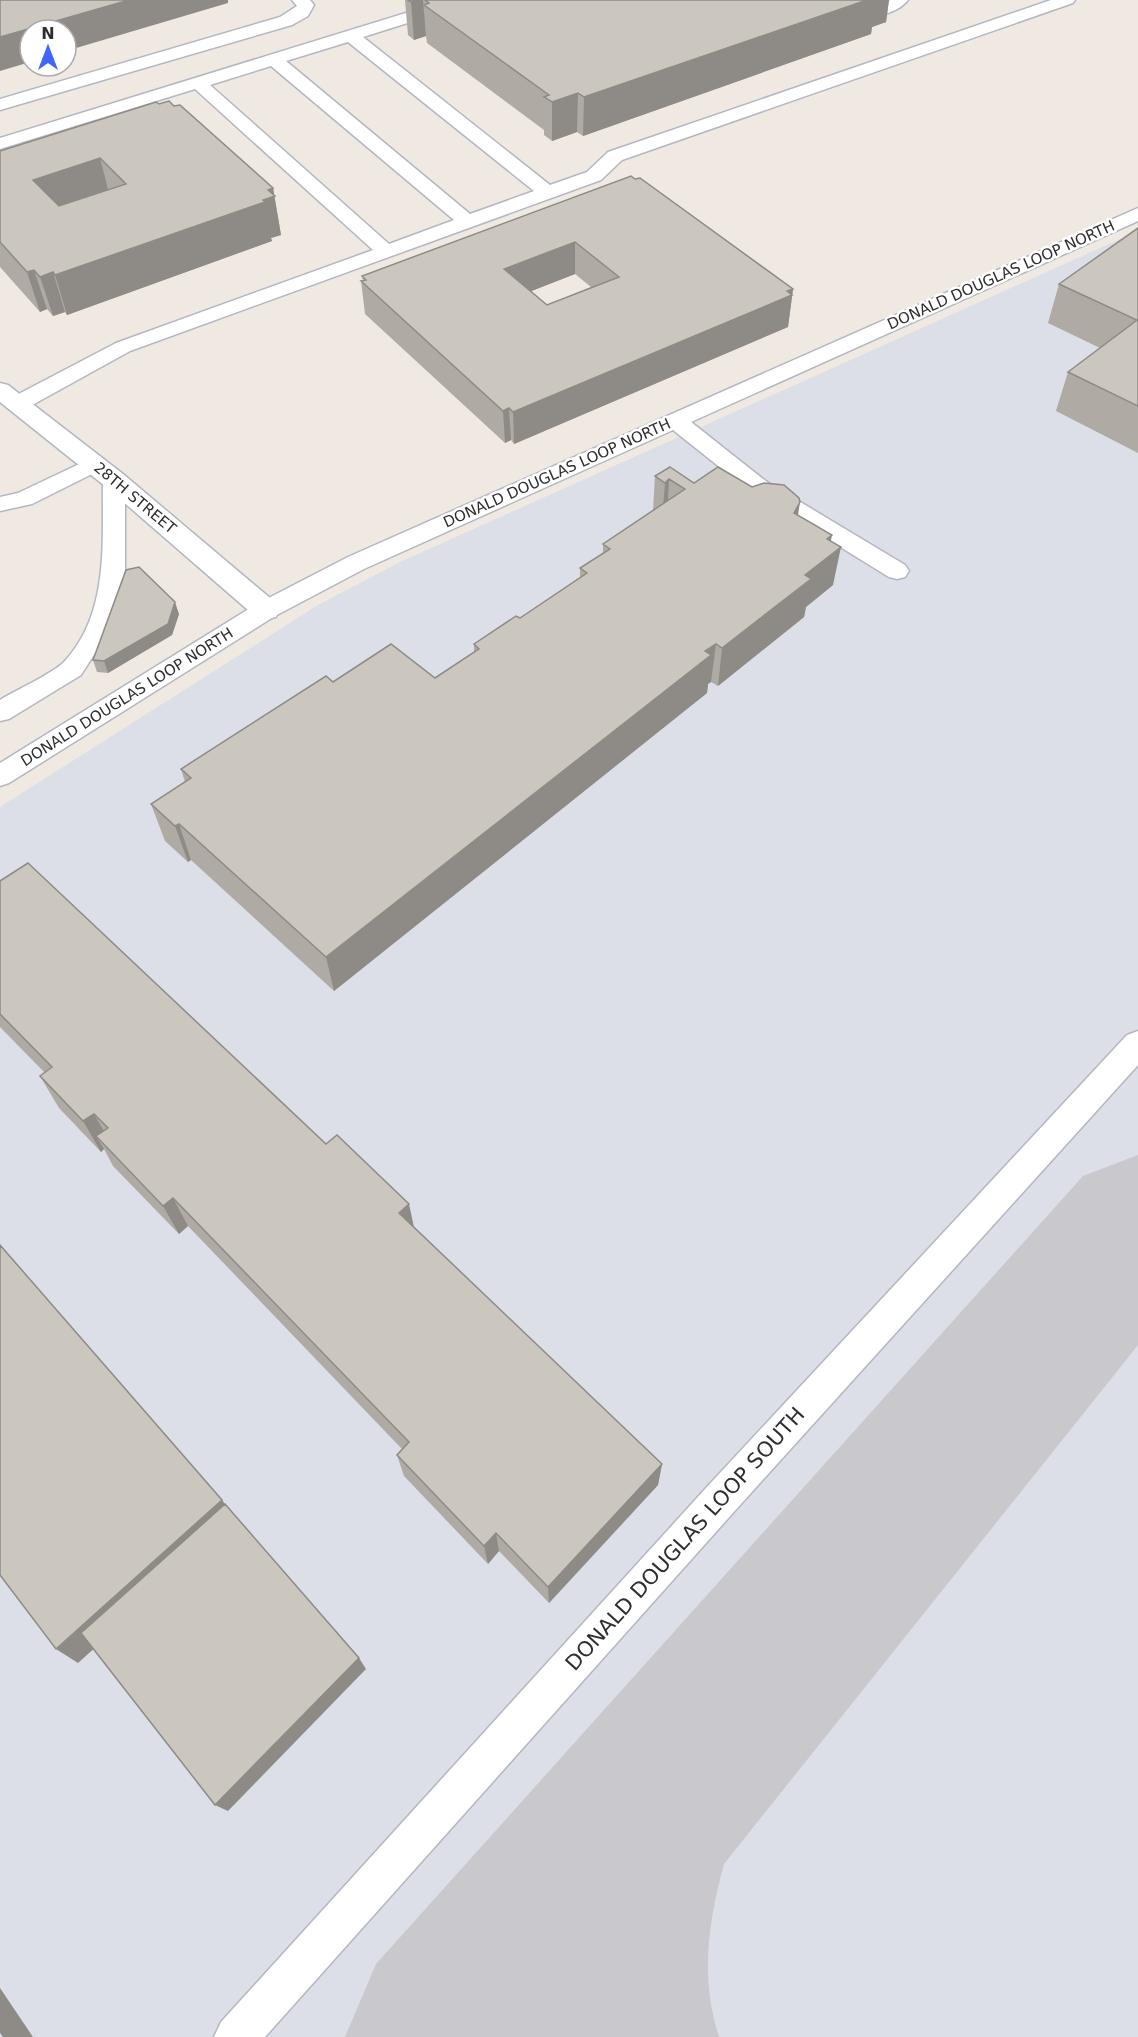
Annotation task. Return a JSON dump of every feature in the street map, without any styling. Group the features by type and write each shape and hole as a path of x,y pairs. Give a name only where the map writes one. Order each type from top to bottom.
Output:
{"street":[{"name":"28TH STREET","path":"9,397 104,472 266,610"}],"lane":[{"path":"0,105 286,21 302,12 306,5 300,0"},
{"path":"416,0 431,11"},
{"path":"0,144 352,37 465,0"},
{"path":"850,6 895,5 900,0"},
{"path":"9,397 123,347 594,176 615,156 1036,4 1067,0"},
{"path":"352,37 548,193"},
{"path":"193,48 226,75"},
{"path":"275,60 468,222"},
{"path":"199,84 387,252"},
{"name":"DONALD DOUGLAS LOOP NORTH","path":"0,776 266,610 408,538 1138,214"},
{"path":"676,421 759,487 897,571"},
{"path":"0,504 24,499 104,472 113,578 107,607 92,639 72,669 0,712"},
{"path":"0,524 19,514 24,499"},
{"name":"DONALD DOUGLAS LOOP SOUTH","path":"236,2037 711,1510 1138,1044"}],"shaded area":[{"path":"1138,231 1138,2037 0,2037 0,807 318,605 400,562"}],"building":[{"path":"0,0 129,0 66,18 18,18 18,32 0,37"},
{"path":"425,0 867,0 584,97 578,93 552,102 544,97 549,95 424,5 429,3"},
{"path":"169,101 174,106 180,105 273,188 268,190 275,196 263,200 265,202 55,275 53,272 40,277 34,270 27,272 0,242 0,151 156,102 159,104","holes":["100,158 126,184 59,206 33,180"]},
{"path":"631,176 635,179 640,178 793,289 787,291 792,295 513,412 509,408 503,411 361,281 366,280 362,276","holes":["575,242 619,277 547,305 504,269"]},
{"path":"1138,228 1138,406 1068,372 1137,320 1059,284"},
{"path":"670,467 694,483 718,467 752,487 764,483 784,485 799,498 800,502 794,513 832,535 827,539 841,547 805,575 811,579 722,648 716,644 705,651 711,655 326,957 179,824 175,826 151,804 191,778 181,769 326,676 333,682 391,644 435,678 479,649 474,644 516,616 520,618 587,573 580,568 610,549 603,544 685,489 669,479 665,483 655,476"},
{"path":"139,567 175,602 168,624 104,661 93,660 126,570"},
{"path":"28,863 326,1144 337,1135 409,1204 399,1213 662,1464 548,1587 496,1533 484,1546 397,1455 409,1442 173,1198 163,1206 96,1136 108,1128 94,1114 83,1121 40,1076 52,1067 0,1014 0,881"},
{"path":"0,1245 222,1500 56,1649 0,1575"},
{"path":"225,1504 359,1658 215,1805 81,1633"}],"taxiway":[{"path":"449,2037 650,1804 1138,1226"},
{"path":"615,2037 607,2011 605,1983 610,1923 626,1864 647,1812"}]}
